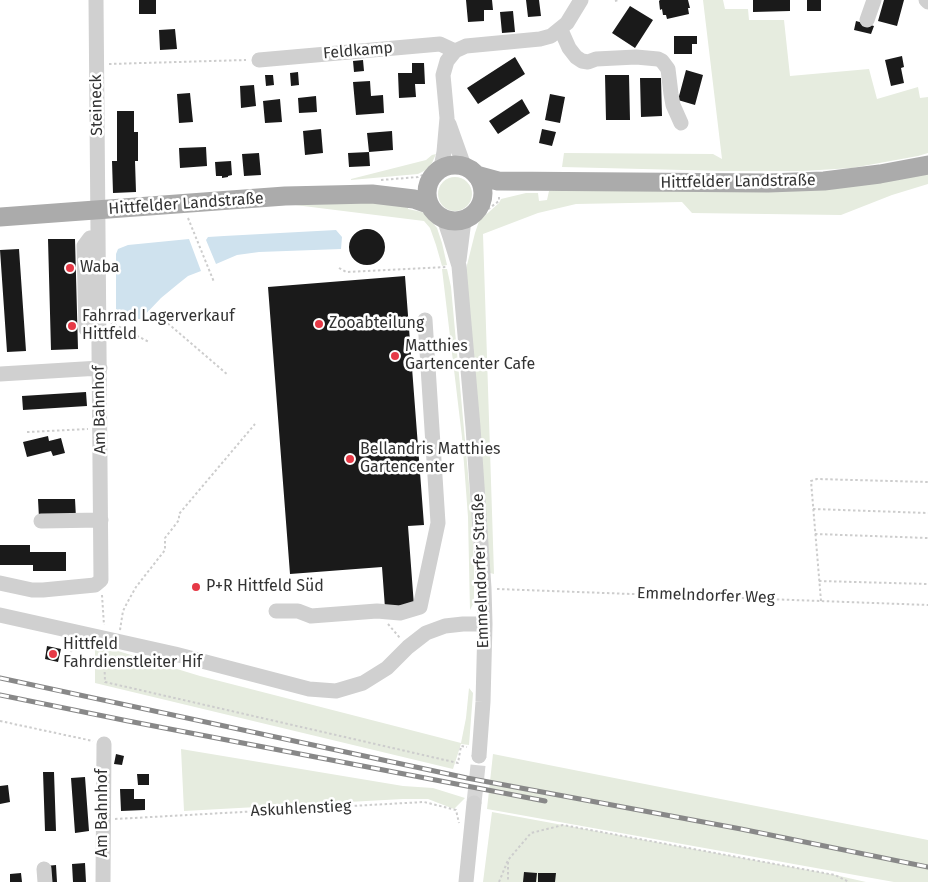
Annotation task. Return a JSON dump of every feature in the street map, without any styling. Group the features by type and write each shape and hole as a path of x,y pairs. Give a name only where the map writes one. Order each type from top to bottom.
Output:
{"main road":[{"name":"Hittfelder Landstraße","path":"372,194 435,175 448,166 456,165 498,181 768,183 824,181 880,174 928,165"},
{"path":"444,219 450,221 464,220 479,208 483,191 481,182 470,171"},
{"path":"428,204 427,188 435,175"},
{"name":"Hittfelder Landstraße","path":"482,200 547,182"},
{"name":"Hittfelder Landstraße","path":"0,217 285,196 372,194 414,199 428,204 437,216 444,219"}],"street":[{"name":"Steineck","path":"96,0 98,210"},
{"path":"435,175 444,152 447,118 443,75 447,61 455,51 466,46 551,36 567,23 581,0"},
{"path":"868,20 874,0"},
{"path":"560,30 570,48 582,61 588,62 596,59 636,56 658,59 662,62 668,69 673,105 681,124"},
{"name":"Feldkamp","path":"259,60 440,44 455,51"},
{"path":"447,118 470,171"},
{"path":"98,210 98,237 90,238 84,246 86,329 99,323"},
{"name":"Emmelndorfer Straße","path":"444,219 458,266 472,417 484,588 483,702 479,756"},
{"name":"Emmelndorfer Straße","path":"458,266 464,220"},
{"path":"276,611 298,611 311,616 377,611 400,613 420,607 438,522 425,320"},
{"name":"Am Bahnhof","path":"99,323 101,580"},
{"path":"0,374 100,368"},
{"path":"41,521 101,520"},
{"path":"0,583 32,590 44,590 95,585 101,580"},
{"path":"0,615 175,654 309,689 336,691 363,683 387,668 408,647 426,633 445,626 485,624"},
{"name":"Am Bahnhof","path":"103,882 104,744"},
{"path":"466,882 474,803"}],"path":[{"path":"615,1 619,0"},
{"path":"96,64 259,60"},
{"path":"182,204 214,282"},
{"path":"339,268 346,272 458,266"},
{"path":"164,320 228,375"},
{"path":"99,323 148,342"},
{"path":"121,623 123,612 136,587 165,550 165,538 179,520 179,514 255,424"},
{"path":"27,432 100,428"},
{"path":"821,601 811,481 817,479 928,482"},
{"path":"813,509 928,514"},
{"path":"815,534 928,538"},
{"path":"101,580 105,682 458,763 461,746"},
{"path":"819,580 928,584"},
{"name":"Emmelndorfer Weg","path":"484,588 928,605"},
{"path":"377,611 408,647"},
{"path":"70,662 73,631"},
{"path":"0,721 104,744"},
{"name":"Askuhlenstieg","path":"102,820 424,802 456,810 459,826"},
{"path":"500,882 508,860 531,833 563,825 835,875 849,882"},
{"path":"508,860 508,882"}],"shaded area":[{"path":"703,0 723,0 725,9 748,9 749,20 784,20 790,76 869,69 877,99 918,87 920,98 928,97 928,153 852,168 803,171 562,167 564,153 713,154 722,159"},
{"path":"436,154 426,170 418,174 351,180 426,160"},
{"path":"928,171 928,184 892,195 841,215 692,213 682,202 576,204 538,213 483,234 494,574 490,573 465,273 479,221 501,199 526,193 538,193 539,201 547,200 549,191"},
{"path":"455,177 467,182 472,194 467,206 455,211 443,206 438,194 443,182"},
{"path":"375,202 408,203 408,209 422,212 426,215 437,228 447,265 442,266 430,228 424,221 295,205"},
{"path":"442,269 447,269 451,287 472,517 474,602 470,610 468,517 462,437"},
{"path":"95,644 200,676 461,743 469,688 473,693 469,745 461,744 453,769 95,683"},
{"path":"181,749 403,786 433,788 465,798 454,809 428,799 403,799 184,811"},
{"path":"493,754 928,840 928,882 894,882 487,809"},
{"path":"492,812 835,875 866,882 483,882"}],"water":[{"path":"336,230 342,237 341,249 259,252 237,255 216,264 206,240 208,237"},
{"path":"189,239 201,271 188,276 178,284 161,298 141,319 134,319 116,309 116,254 118,249 128,245"}],"building":[{"path":"139,0 156,0 156,14 139,14"},
{"path":"466,0 492,0 493,10 484,10 484,21 468,22"},
{"path":"526,0 539,0 541,16 528,17"},
{"path":"660,0 688,0 689,14 667,19 666,15 663,15 662,9 660,10"},
{"path":"753,0 790,0 790,11 753,12"},
{"path":"807,0 821,0 821,11 807,11"},
{"path":"884,0 904,0 897,26 878,21"},
{"path":"630,6 653,20 635,48 612,33"},
{"path":"513,11 515,32 502,33 500,12"},
{"path":"856,21 874,26 871,34 854,30"},
{"path":"175,29 177,49 160,50 159,30"},
{"path":"674,36 697,36 697,44 692,44 692,54 674,54"},
{"path":"902,56 904,67 901,68 904,83 891,86 885,60"},
{"path":"515,57 525,74 478,104 467,88"},
{"path":"363,60 364,71 354,72 353,61"},
{"path":"412,63 424,63 425,84 415,84 416,97 399,98 398,73 412,73"},
{"path":"686,70 703,75 695,105 678,100"},
{"path":"298,72 299,85 291,86 290,73"},
{"path":"265,75 273,75 274,85 266,86"},
{"path":"605,75 629,75 630,120 606,120"},
{"path":"640,78 661,78 662,116 641,117"},
{"path":"370,81 371,96 383,95 384,113 356,115 353,82"},
{"path":"254,85 256,106 241,108 240,86"},
{"path":"190,93 193,122 179,123 177,94"},
{"path":"550,94 565,97 560,123 545,120"},
{"path":"316,96 317,112 299,113 298,98"},
{"path":"280,99 282,122 265,123 263,101"},
{"path":"522,99 530,113 498,134 489,121"},
{"path":"117,111 134,111 134,132 138,132 138,161 135,161 136,192 113,193 112,161 117,161"},
{"path":"321,129 323,153 305,155 303,131"},
{"path":"542,129 556,132 552,146 539,143"},
{"path":"392,131 393,150 369,152 367,133"},
{"path":"206,147 207,166 180,168 179,148"},
{"path":"369,152 370,166 349,167 348,153"},
{"path":"259,153 261,175 244,176 242,154"},
{"path":"231,161 232,175 222,178 222,176 216,176 215,162"},
{"path":"367,229 374,230 380,234 384,240 384,254 380,260 374,264 367,265 360,264 354,260 350,254 349,247 350,240 354,234 360,230"},
{"path":"48,239 75,239 78,349 51,350"},
{"path":"19,249 26,351 7,352 0,250"},
{"name":"Bellandris Matthies Gartencenter","path":"405,276 424,525 408,526 414,606 385,608 382,567 290,574 268,287"},
{"path":"86,392 87,406 23,410 22,396"},
{"path":"48,436 49,441 61,438 65,453 53,456 51,451 27,457 23,442"},
{"path":"38,499 75,499 76,518 39,518"},
{"path":"0,545 30,545 30,552 66,552 66,571 33,571 33,565 0,565"},
{"name":"Hittfeld Fahrdienstleiter Hif","path":"47,646 61,649 58,662 45,659"},
{"path":"116,754 124,756 122,765 114,764"},
{"path":"43,772 54,772 56,831 45,831"},
{"path":"137,774 149,774 149,785 138,785"},
{"path":"85,777 89,831 75,833 71,778"},
{"path":"8,785 10,802 0,804 0,786"},
{"path":"120,789 134,789 134,799 145,799 145,810 121,811"},
{"path":"85,863 86,882 73,882 72,864"},
{"path":"56,865 57,882 47,882 46,866"},
{"path":"524,872 537,873 536,882 523,882"},
{"path":"21,873 22,882 10,882 10,874"},
{"path":"538,873 556,873 555,882 538,882"}],"tunnel":[{"path":"474,803 479,756"}],"railway":[{"path":"0,678 467,778 741,829 928,867"},
{"path":"0,695 545,801"}],"place":[{"name":"Waba","path":"70,268"},
{"name":"Zooabteilung","path":"319,324"},
{"name":"Fahrrad Lagerverkauf Hittfeld","path":"72,326"},
{"name":"Matthies Gartencenter Cafe","path":"395,356"},
{"name":"Bellandris Matthies Gartencenter","path":"350,459"},
{"name":"P+R Hittfeld Süd","path":"196,587"},
{"name":"Hittfeld Fahrdienstleiter Hif","path":"53,654"}]}
